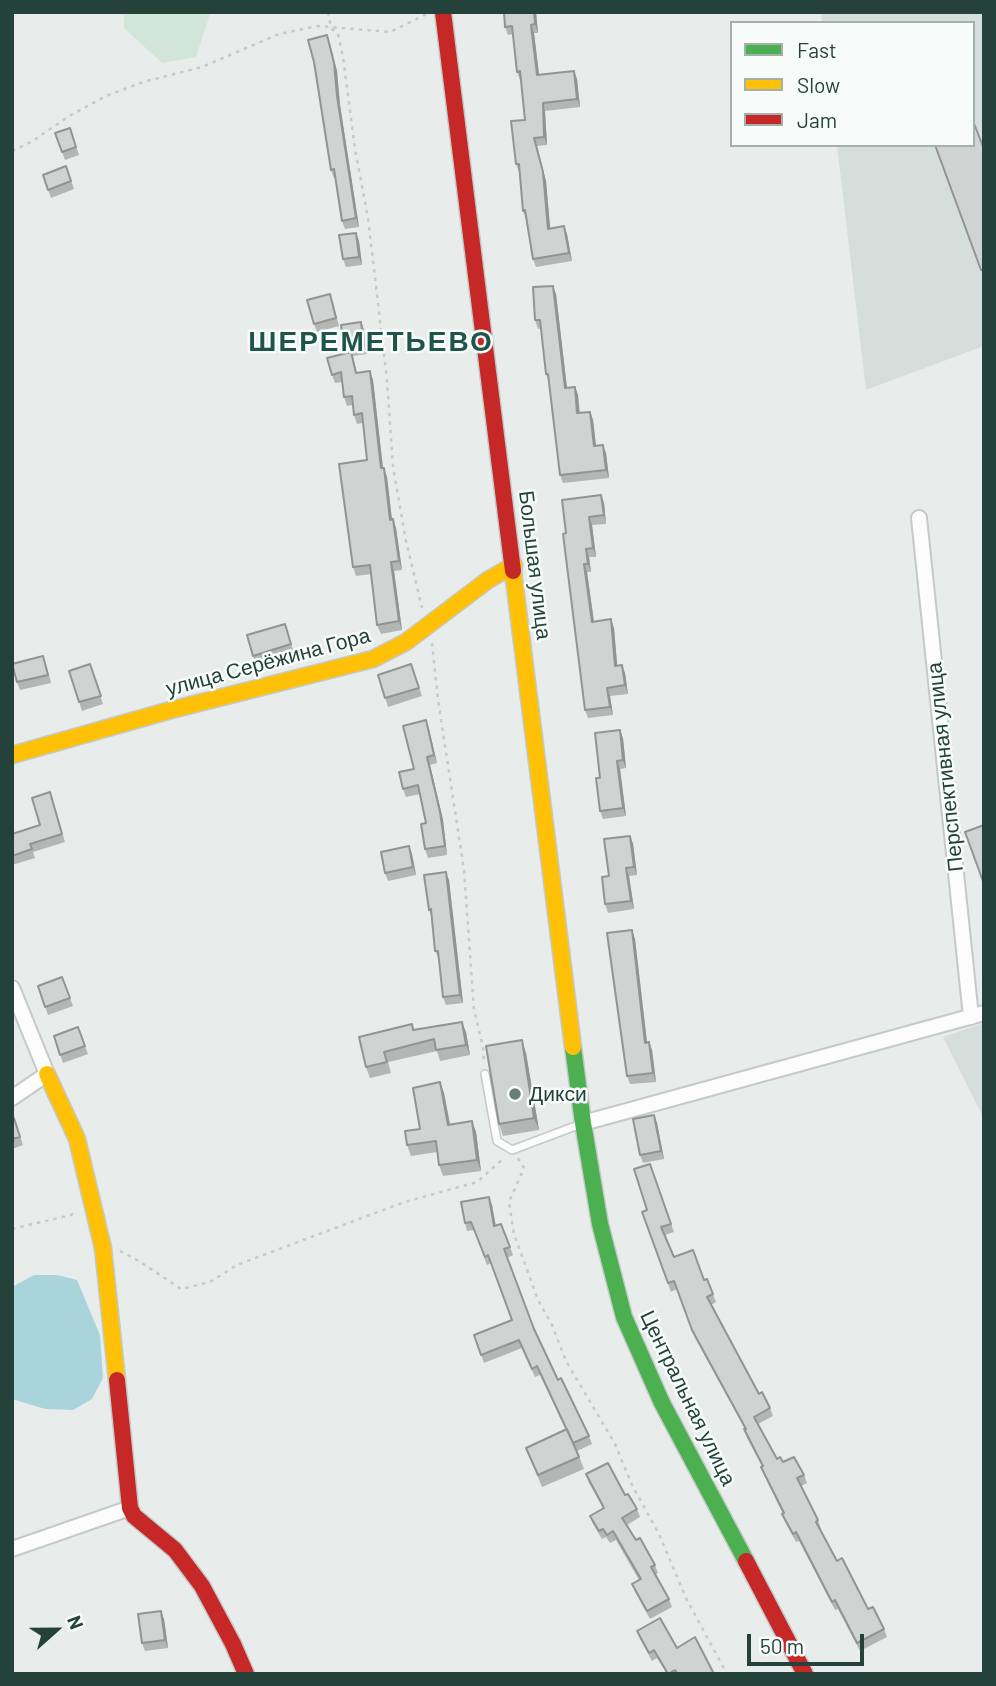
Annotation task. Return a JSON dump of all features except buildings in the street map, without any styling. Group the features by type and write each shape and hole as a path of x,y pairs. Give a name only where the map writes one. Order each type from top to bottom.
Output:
{"street":[{"name":"Большая улица","path":"443,12 583,1123"},
{"name":"Перспективная улица","path":"919,517 977,1015"},
{"name":"улица Серёжина Гора","path":"12,755 172,710 373,659 406,642 488,580 514,565"},
{"path":"12,988 77,1139 103,1248 130,1508 134,1516 175,1550 202,1586 246,1674"},
{"path":"583,1123 977,1015"},
{"path":"12,1098 47,1074"},
{"name":"Центральная улица","path":"583,1123 600,1224 624,1317 662,1403 805,1674"},
{"path":"12,1549 130,1508"}],"lane":[{"path":"485,1074 496,1141 512,1150 583,1123"}],"path":[{"path":"328,12 331,28 338,34 355,149 369,218 387,380 393,467 406,541 424,616"},
{"path":"12,151 106,96 144,82 202,68 279,34 318,26 390,32 430,12"},
{"path":"431,639 464,870 474,1010 483,1047 485,1074"},
{"path":"512,1150 524,1168 509,1202 514,1234 538,1300 552,1325 566,1361 615,1444 632,1485 659,1534 686,1598 727,1674"},
{"path":"103,1248 113,1248 139,1261 180,1289 210,1282 237,1265 405,1202 477,1182 496,1165"},
{"path":"12,1229 71,1215 91,1198"}],"shaded area":[{"path":"821,12 984,12 984,346 866,390 837,147 975,147 975,21 822,21"},
{"path":"984,1023 984,1119 943,1037"}],"green space":[{"path":"124,12 215,12 210,14 196,57 162,63 124,28"}],"water":[{"path":"34,1275 57,1275 77,1280 100,1335 103,1378 92,1399 73,1410 45,1409 12,1399 12,1287"}],"traffic: fast":[{"path":"573,1047 600,1224 624,1317 662,1403 746,1561"}],"traffic: slow":[{"path":"12,755 171,710 373,659 406,642 488,580 514,565"},
{"path":"513,571 573,1047"},
{"path":"47,1074 77,1139 103,1248 117,1380"}],"traffic: jam":[{"path":"443,12 513,571"},
{"path":"117,1380 130,1508 134,1516 175,1550 202,1586 246,1674"},
{"path":"746,1561 805,1674"}],"place":[{"name":"Дикси","path":"515,1094"}],"district":[{"name":"ШЕРЕМЕТЬЕВО","path":"371,342"}]}
